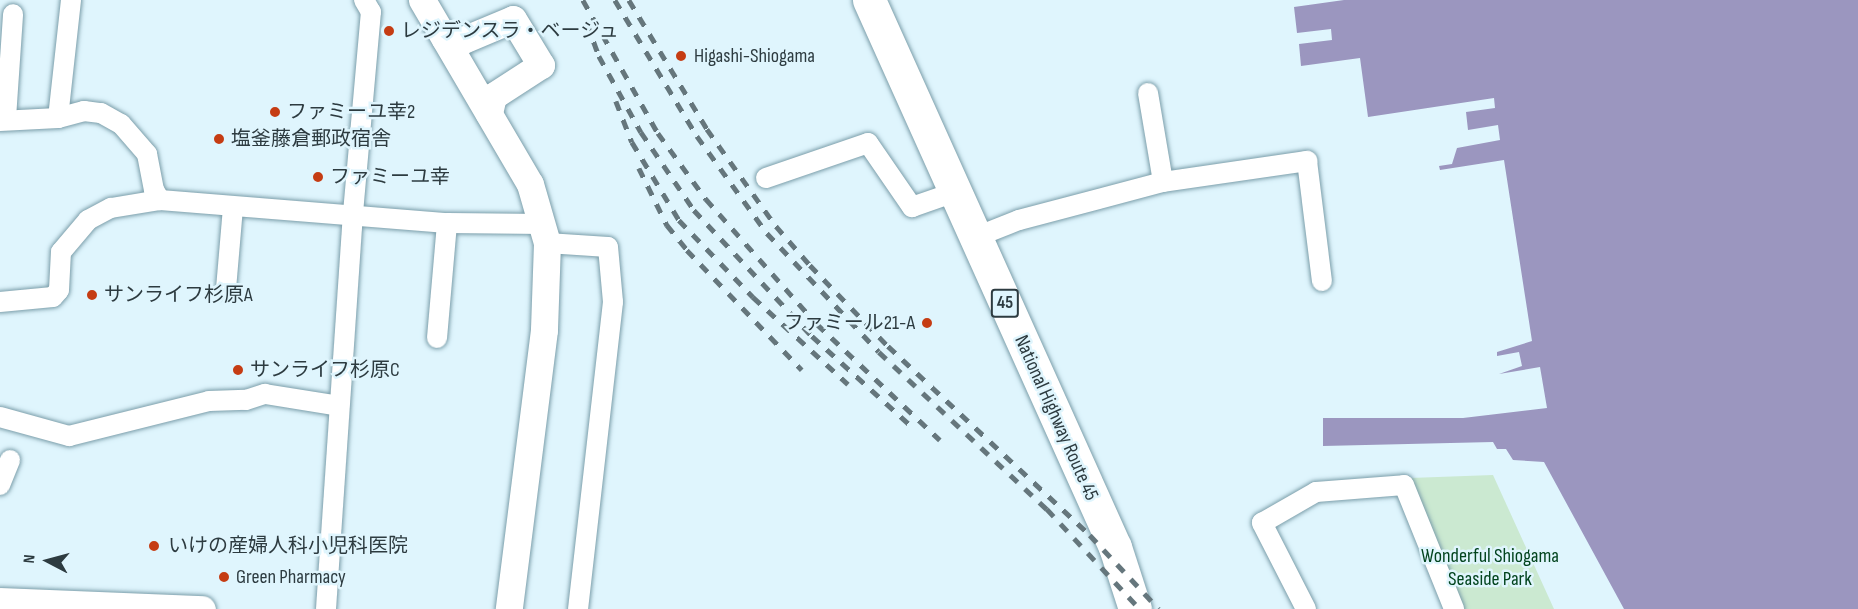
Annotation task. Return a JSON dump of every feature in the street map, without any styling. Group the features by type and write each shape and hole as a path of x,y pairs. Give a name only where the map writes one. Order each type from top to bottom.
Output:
{"highway":[{"name":"National Highway Route 45","path":"868,0 1115,547 1135,609"}],"street":[{"path":"58,118 71,0"},
{"path":"326,609 353,213 370,12 364,0"},
{"path":"422,0 530,184 545,233 544,330 509,609"},
{"path":"13,14 3,119 58,118 84,111 101,113 121,124 147,154 154,190 160,200"},
{"path":"445,39 463,40 513,19 541,65 493,96 489,114"},
{"path":"1148,93 1163,182"},
{"path":"766,178 868,143 912,207 956,192"},
{"path":"976,237 1019,220 1163,182 1307,161 1322,281"},
{"path":"0,302 53,297 59,290 61,252 88,220 111,208 160,200 233,207 353,213 545,233 608,247 613,302 578,609"},
{"path":"226,289 233,207"},
{"path":"437,338 447,223"},
{"path":"0,417 69,436 209,401 246,400 265,394 339,406"},
{"path":"0,485 10,460"},
{"path":"1306,609 1262,523 1316,492 1404,485 1454,609"},
{"path":"0,601 57,606 201,609"}],"green space":[{"name":"Wonderful Shiogama Seaside Park","path":"1493,475 1554,609 1462,609 1410,478"}],"shaded area":[{"path":"1344,0 1858,0 1858,609 1624,609 1544,462 1513,460 1506,449 1497,449 1493,442 1323,446 1323,418 1463,418 1547,408 1540,367 1499,374 1522,366 1519,352 1497,356 1497,352 1532,341 1504,160 1440,170 1439,166 1452,164 1457,148 1500,140 1498,125 1468,130 1466,112 1495,108 1494,98 1368,117 1360,58 1301,66 1299,44 1332,40 1331,29 1297,33 1294,7"}],"railway":[{"path":"583,0 658,133 706,199 817,324 940,440"},
{"path":"615,0 697,136 767,233 879,352 1047,509 1140,609"},
{"path":"629,0 707,129 776,226 888,346 1090,535 1159,609"},
{"path":"587,23 599,56 641,132 694,210 812,336 910,425"},
{"path":"616,101 632,142 679,220 753,297 848,384"},
{"path":"639,168 667,225 687,250 802,370"}],"place":[{"name":"レジデンスラ・ベージュ","path":"389,31"},
{"name":"Higashi-Shiogama","path":"681,56"},
{"name":"ファミーユ幸2","path":"275,112"},
{"name":"塩釜藤倉郵政宿舎","path":"219,139"},
{"name":"ファミーユ幸","path":"318,177"},
{"name":"サンライフ杉原A","path":"92,295"},
{"name":"ファミール21-A","path":"927,323"},
{"name":"サンライフ杉原C","path":"238,370"},
{"name":"いけの産婦人科小児科医院","path":"154,546"},
{"name":"Green Pharmacy","path":"224,577"}]}
